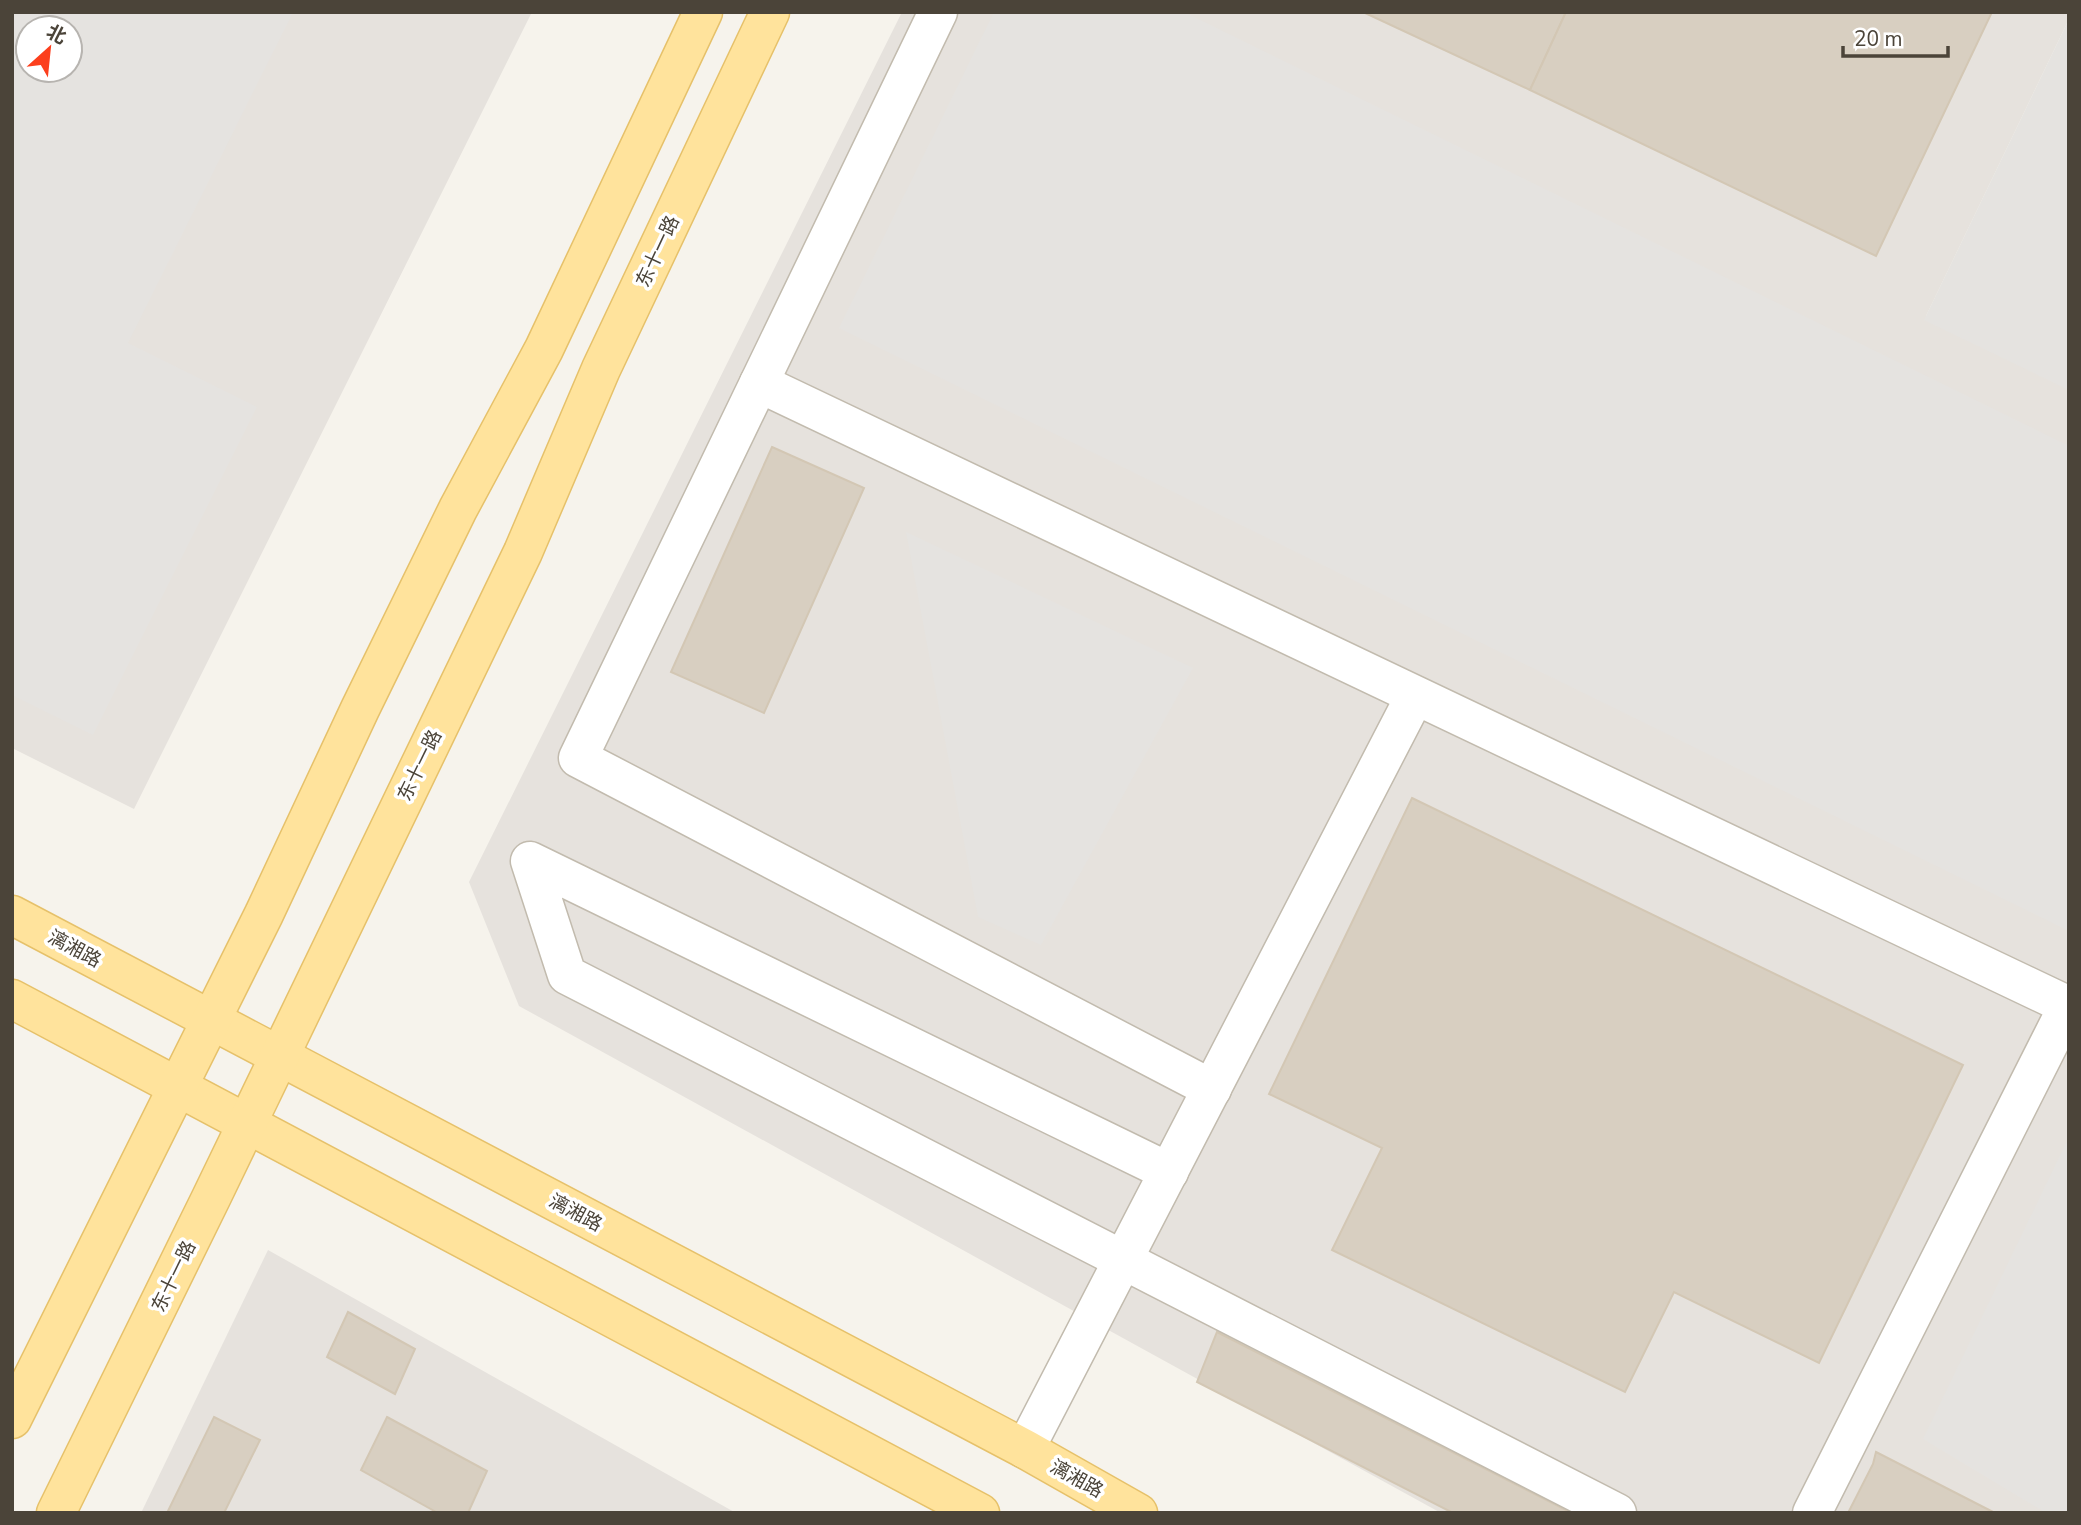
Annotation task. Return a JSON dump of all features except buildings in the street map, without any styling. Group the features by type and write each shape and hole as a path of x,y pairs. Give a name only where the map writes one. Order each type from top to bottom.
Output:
{"main road":[{"path":"12,1419 211,1020 458,509 544,349 703,12"},
{"name":"东十一路","path":"56,1513 523,552 607,357 770,12"},
{"name":"漓湘路","path":"12,915 1025,1449 1138,1513"},
{"path":"12,999 980,1513"}],"lane":[{"path":"938,12 578,758 1212,1089"},
{"path":"759,383 2068,1006 1812,1513"},
{"path":"1025,1449 1415,696"},
{"path":"1169,1172 530,861 567,975 1616,1513"}],"shaded area":[{"path":"12,12 532,12 134,809 12,748"},
{"path":"12,12 293,12 128,343 257,407 93,735 12,695"},
{"path":"902,12 2069,12 2069,19 1926,316 2069,387 2069,1513 1441,1513 519,1006 469,882"},
{"path":"994,12 1184,12 2069,446 2069,931 839,328"},
{"path":"2069,19 2069,390 1924,320"},
{"path":"906,532 1193,668 1041,945 978,917"},
{"path":"2066,1143 2069,1144 2069,1513 2046,1513 1923,1439"},
{"path":"268,1250 736,1513 141,1513"}]}
